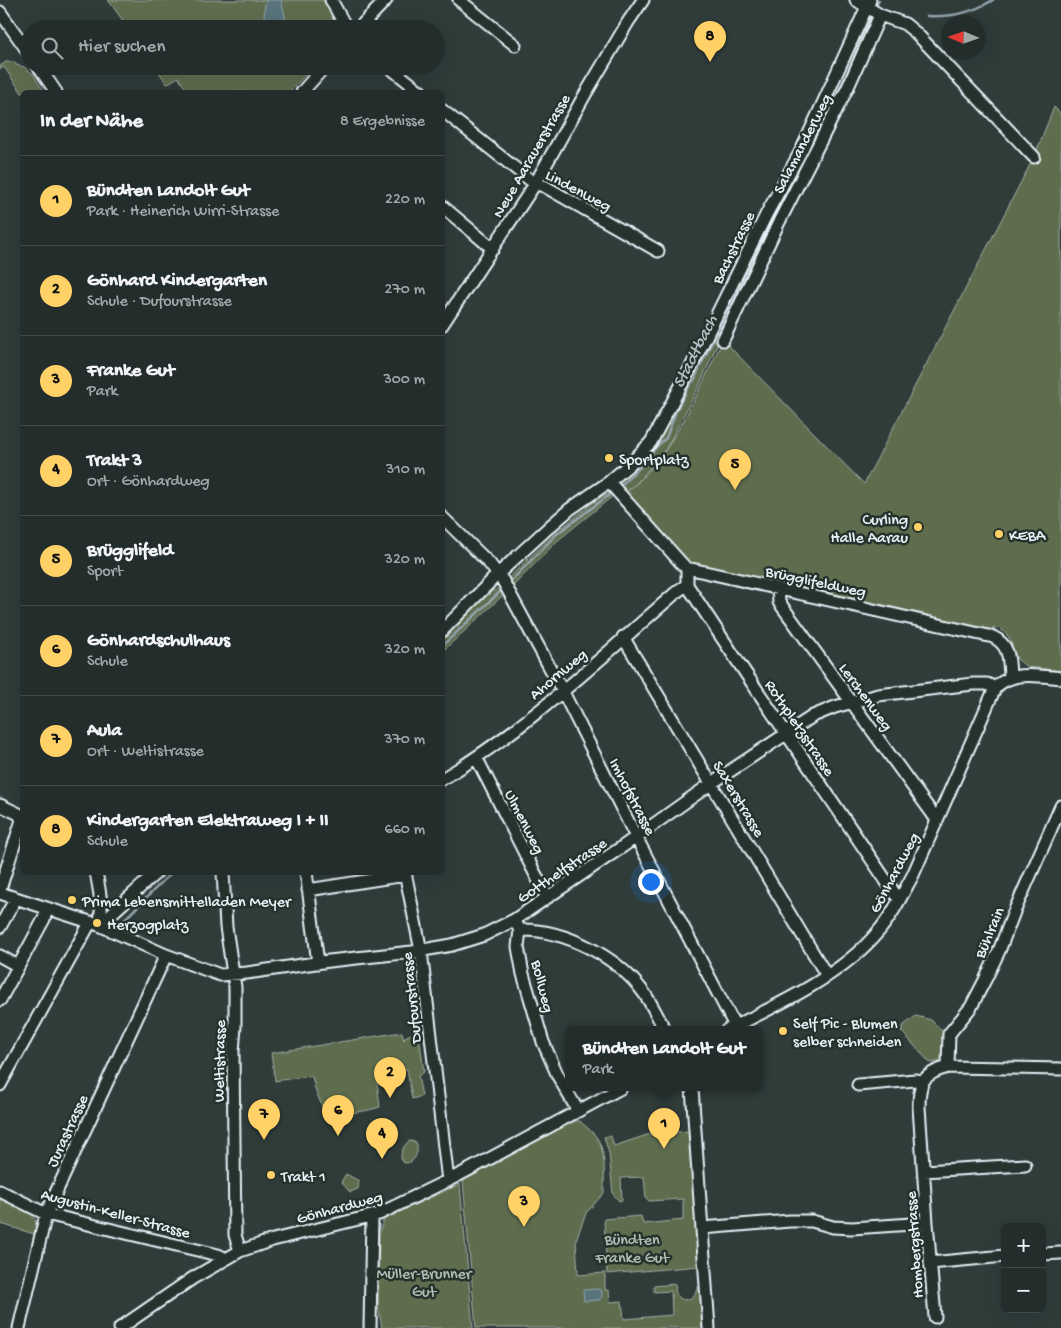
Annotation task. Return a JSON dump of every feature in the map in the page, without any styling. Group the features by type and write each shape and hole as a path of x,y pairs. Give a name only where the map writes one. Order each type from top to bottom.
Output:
{"street":[{"path":"331,0 342,20"},
{"path":"367,20 386,0"},
{"path":"459,0 515,44"},
{"name":"Neue Aarauerstrasse","path":"446,309 492,249 535,184 582,98 643,0"},
{"path":"856,0 868,4 880,15 905,24 916,33 1034,157"},
{"name":"Bachstrasse","path":"445,627 501,577 563,515 609,482 631,463 650,442 710,331 767,213 802,149 868,4"},
{"path":"0,12 20,40"},
{"name":"Salamanderweg","path":"723,340 783,214 848,87 880,15"},
{"path":"44,75 55,90"},
{"path":"307,90 318,75"},
{"path":"399,75 418,90"},
{"name":"Lindenweg","path":"445,112 535,184 544,186 658,251"},
{"path":"445,209 492,249"},
{"path":"609,482 683,565 688,568 687,585"},
{"name":"Imhofstrasse","path":"445,521 501,577 563,692 730,1026"},
{"name":"Brügglifeldweg","path":"688,568 970,630 993,637 1000,641 1008,654 1010,677"},
{"name":"Ahornweg","path":"445,777 476,759 563,692 623,637 678,590 687,585"},
{"name":"Rothpletzstrasse","path":"687,585 811,772 900,899"},
{"name":"Lerchenweg","path":"778,589 779,602 937,820"},
{"name":"Saxerstrasse","path":"623,637 827,976"},
{"path":"995,688 1010,677 1037,676 1061,678"},
{"name":"Gotthelfstrasse","path":"95,924 214,974 232,975 421,951 452,944 517,925 547,897 813,716 851,702 878,695 973,684 988,684 995,688"},
{"name":"Gönhardweg","path":"735,1026 827,976 852,957 876,934 900,899 913,875 995,688"},
{"name":"Ulmenweg","path":"476,759 547,897"},
{"path":"0,805 20,816"},
{"name":"Bühlrain","path":"948,1067 948,1034 971,1007 985,980 1061,806"},
{"path":"0,889 20,826"},
{"path":"95,924 101,909 96,875"},
{"name":"Weltistrasse","path":"223,875 223,900 235,993 235,1027 232,1052 235,1236 240,1251"},
{"path":"306,875 318,963"},
{"path":"308,890 399,875"},
{"name":"Dufourstrasse","path":"405,875 421,951 448,1181"},
{"path":"0,1085 4,1068 82,938 95,924 112,915 146,877"},
{"path":"0,893 95,924"},
{"path":"0,928 16,898"},
{"path":"0,1000 44,919 47,908"},
{"path":"517,925 559,935 578,942 617,965 644,992 663,1026"},
{"name":"Bollweg","path":"517,925 519,954 532,1009 542,1042 565,1088"},
{"name":"Jurastrasse","path":"19,1328 46,1214 166,955"},
{"path":"0,956 18,966"},
{"path":"858,1085 922,1081 934,1071 948,1067 1061,1069"},
{"name":"Hombergstrasse","path":"922,1081 919,1093 935,1317"},
{"name":"Bollweg","path":"567,1091 578,1111"},
{"name":"Gönhardweg","path":"120,1328 193,1278 240,1251 273,1240 372,1216 400,1205 615,1091"},
{"path":"692,1091 709,1328"},
{"name":"Hombergstrasse","path":"924,1171 1025,1165"},
{"name":"Augustin-Keller-Strasse","path":"0,1191 46,1214 218,1255 226,1259"},
{"path":"370,1328 372,1216"},
{"path":"702,1228 799,1221 812,1221 833,1227 852,1228 927,1223"},
{"path":"1046,1254 1061,1253"},
{"path":"930,1263 1001,1256"}],"green space":[{"path":"108,0 331,0 342,20 122,20"},
{"path":"6,62 15,62 16,65 20,66 20,75 34,75 43,90 20,90 4,67 0,69 0,66"},
{"path":"161,75 305,75 291,90 187,90 178,77 167,84"},
{"path":"1054,107 1061,114 1061,671 1027,667 1017,659 1009,637 999,627 981,633 687,568 622,496 656,463 669,444 693,403 723,340 864,484 1034,157"},
{"path":"801,155 808,158 737,303 733,304 730,300"},
{"path":"727,307 731,314 698,388 666,449 635,485 624,492 617,483 617,480 636,463"},
{"path":"611,491 614,495 557,541 515,584 445,649 445,635 492,591 496,590 553,535 595,501"},
{"path":"916,1016 931,1020 945,1034 944,1058 942,1061 930,1063 901,1031 904,1025"},
{"path":"402,1032 404,1040 405,1037 411,1034 419,1035 424,1072 418,1076 422,1096 412,1099 407,1069 376,1073 380,1107 327,1117 316,1092 312,1077 275,1081 271,1053"},
{"path":"574,1121 580,1121 598,1140 603,1154 604,1170 604,1193 586,1213 576,1240 578,1275 605,1273 605,1290 609,1290 610,1302 622,1301 624,1319 672,1315 671,1291 654,1292 654,1286 675,1284 676,1293 685,1300 694,1295 697,1288 702,1287 705,1328 476,1328 463,1181"},
{"name":"Bündten Franke Gut","path":"689,1131 700,1266 607,1274 604,1219 641,1216 643,1224 683,1220 683,1199 649,1201 646,1198 644,1177 621,1178 622,1200 619,1201 613,1194 609,1153 604,1137 611,1136 614,1146 650,1134"},
{"path":"409,1141 416,1142 417,1150 413,1160 406,1163 402,1162 401,1156 402,1150"},
{"path":"346,1174 359,1181 358,1189 350,1192 341,1182"},
{"name":"Müller-Brunner Gut","path":"460,1184 473,1328 382,1328 378,1305 379,1233 384,1219"},
{"path":"0,1195 31,1212 36,1222 34,1234 1,1224"}],"water":[{"path":"266,0 281,0 286,20 263,19"},
{"path":"599,1289 602,1292 602,1297 599,1300 584,1301 583,1290"}],"waterway":[{"name":"Stadtbach","path":"875,8 879,0"},
{"path":"927,16 945,16 962,13 993,0"},
{"name":"Stadtbach","path":"619,487 666,438 676,411 689,386 695,379 765,234 840,89 872,15"},
{"name":"Stadtbach","path":"508,584 557,534 613,492"},
{"name":"Stadtbach","path":"445,643 503,589"},
{"name":"Stadtbach","path":"125,919 169,875"}],"place":[{"name":"Kindergarten Elektraweg I + II","path":"710,62"},
{"name":"Sportplatz","path":"609,458"},
{"name":"Brügglifeld","path":"735,490"},
{"name":"Curling Halle Aarau","path":"918,527"},
{"name":"KEBA","path":"999,534"},
{"name":"Prima Lebensmittelladen Meyer","path":"72,900"},
{"name":"Herzogplatz","path":"97,923"},
{"name":"Self Pic - Blumen selber schneiden","path":"783,1031"},
{"name":"Gönhard Kindergarten","path":"390,1098"},
{"name":"Gönhardschulhaus","path":"338,1136"},
{"name":"Aula","path":"264,1140"},
{"name":"Bündten Landolt Gut","path":"664,1149"},
{"name":"Trakt 3","path":"382,1159"},
{"name":"Trakt 1","path":"271,1175"},
{"name":"Franke Gut","path":"524,1227"}]}
